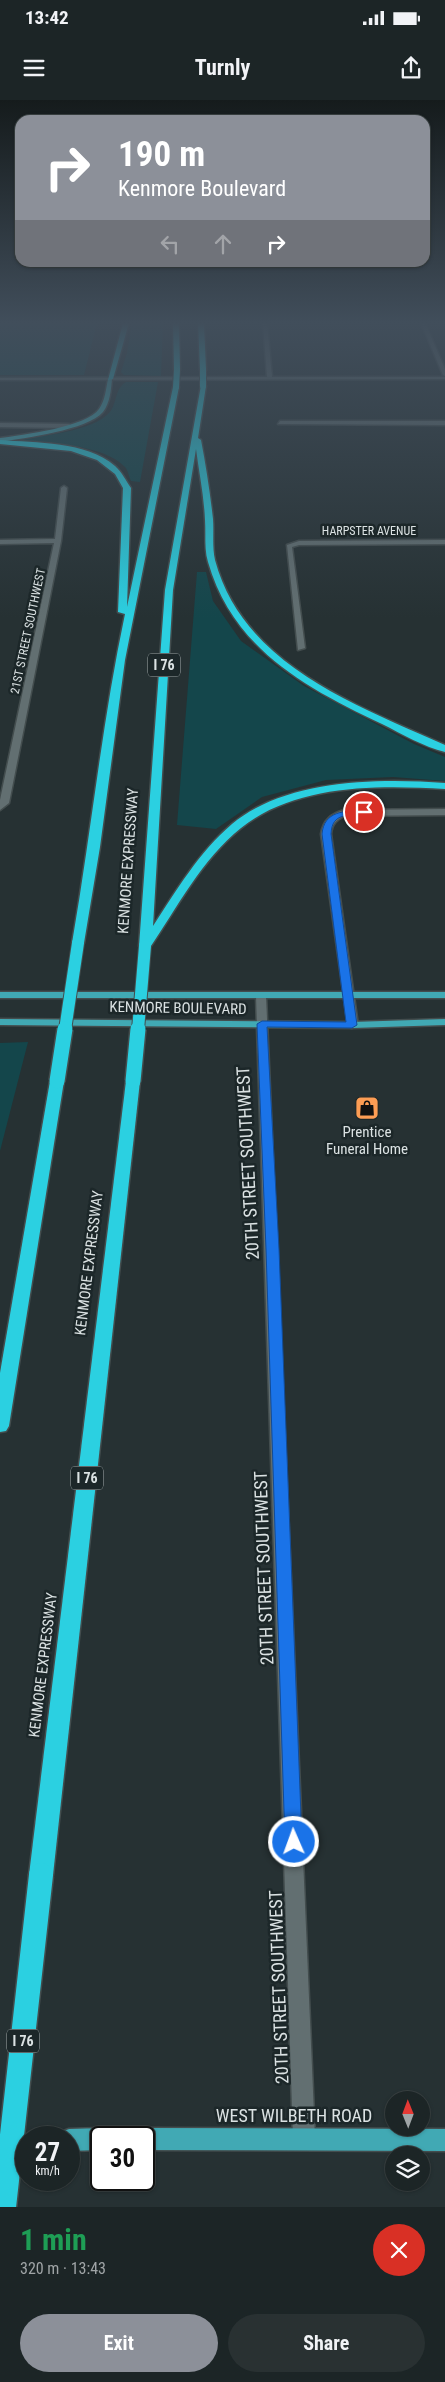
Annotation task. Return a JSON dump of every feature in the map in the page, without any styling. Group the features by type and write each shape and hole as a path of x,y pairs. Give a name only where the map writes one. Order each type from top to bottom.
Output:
{"highway":[{"name":"KENMORE EXPRESSWAY","path":"0,1426 94,847 120,660 169,421"},
{"name":"KENMORE EXPRESSWAY","path":"4,2207 133,1081 145,946 169,590 196,421"},
{"path":"195,425 206,493 211,559 226,596 239,620 268,652 294,671 358,708 445,749"},
{"path":"0,441 86,454 112,467 127,488 120,660"},
{"path":"145,946 217,845 238,824 270,806 333,789 391,784 445,786"}],"main road":[{"path":"0,441 84,421"},
{"name":"KENMORE BOULEVARD","path":"0,995 445,995"},
{"name":"KENMORE BOULEVARD","path":"0,1022 352,1025 445,1022"},
{"name":"WEST WILBETH ROAD","path":"155,2139 445,2140"},
{"path":"0,2140 15,2140"}],"street":[{"path":"280,423 445,423"},
{"path":"0,425 69,426"},
{"name":"21ST STREET SOUTHWEST","path":"0,806 4,803 58,541 64,488"},
{"path":"0,542 58,541"},
{"name":"HARPSTER AVENUE","path":"301,648 289,546 293,544 445,542"},
{"path":"352,1025 326,834 327,824 332,818 344,813 445,812"},
{"name":"20TH STREET SOUTHWEST","path":"261,996 273,1258 304,2138"}],"shaded area":[{"path":"97,421 151,421 140,482 131,481 125,467 103,453 72,446 14,440 51,435 79,429"},
{"path":"197,572 206,572 213,601 241,641 304,686 414,744 445,757 445,781 393,777 326,780 262,797 216,829 177,825"},
{"path":"28,1042 0,1151 0,1043"}],"place":[{"name":"Prentice Funeral Home","path":"367,1108"}],"route":[{"path":"294,1842 262,1024 352,1025 326,834 327,824 332,818 344,813 364,812"}]}
